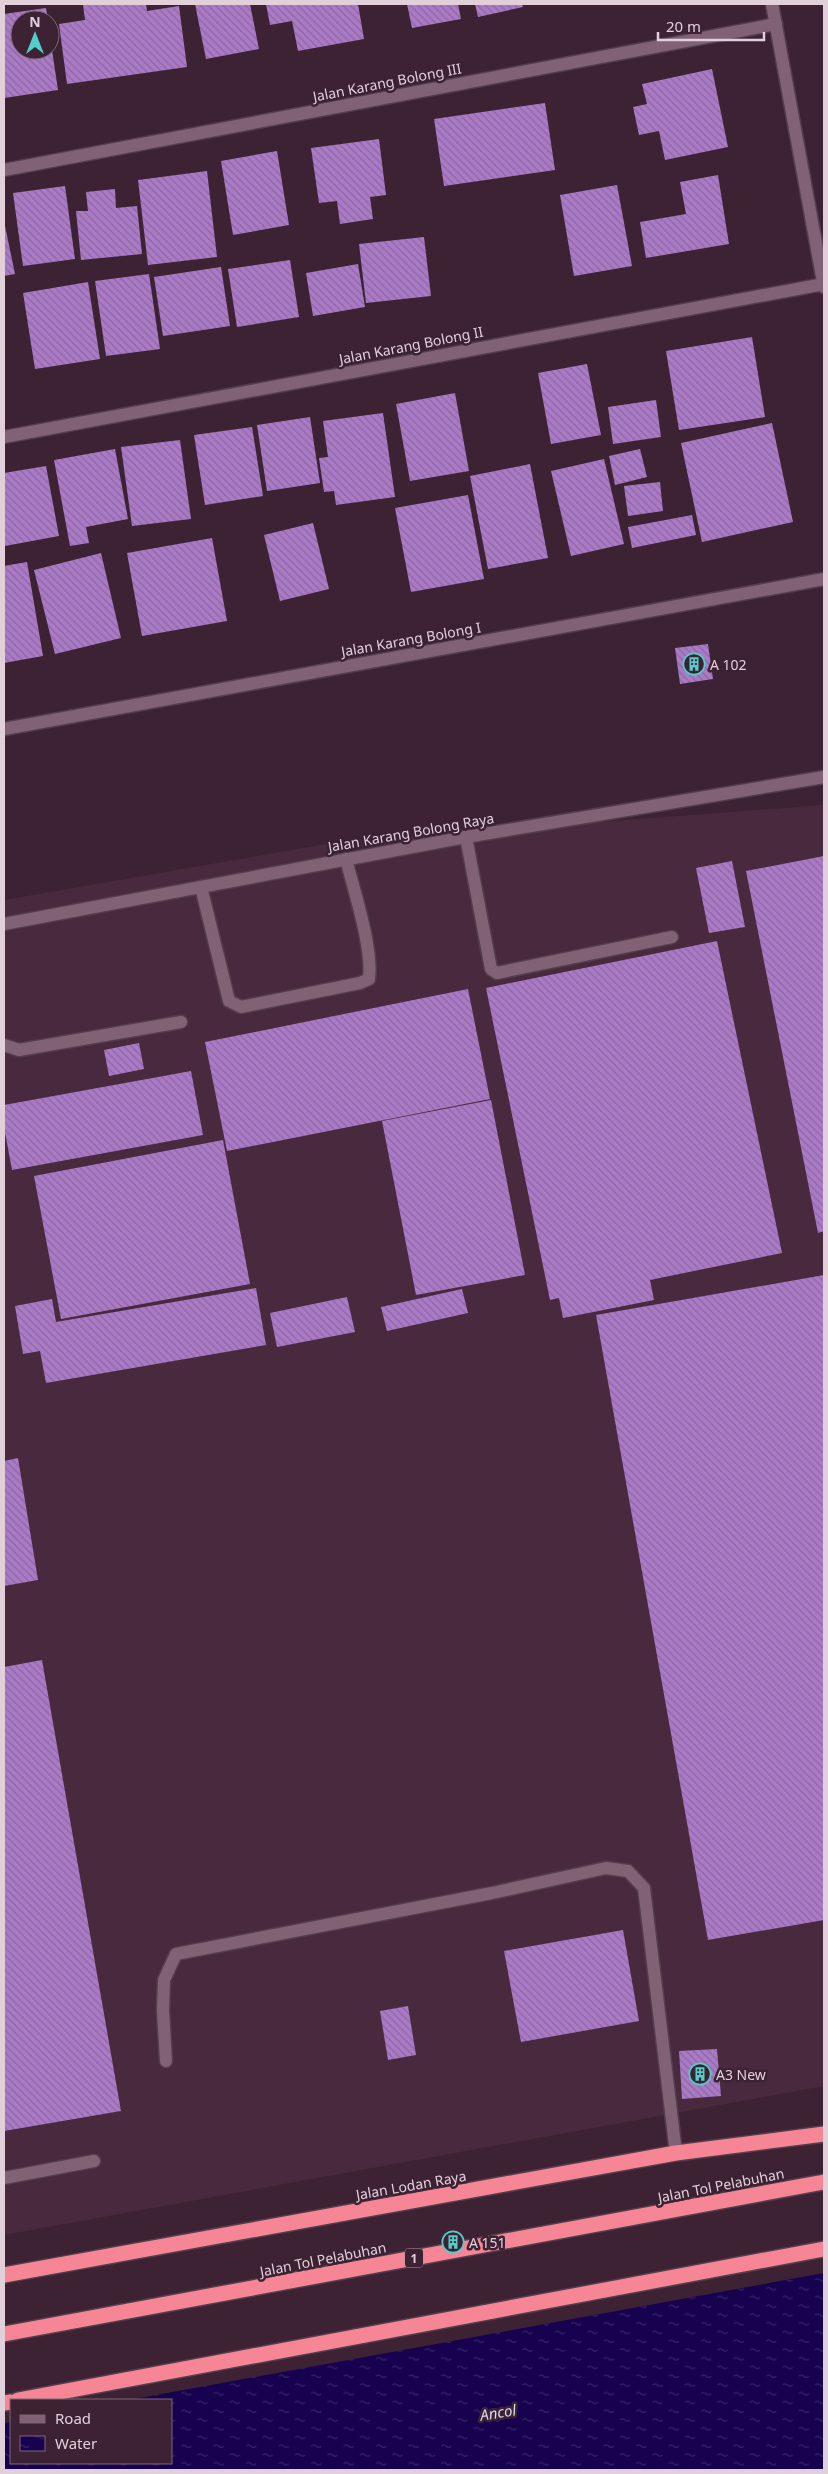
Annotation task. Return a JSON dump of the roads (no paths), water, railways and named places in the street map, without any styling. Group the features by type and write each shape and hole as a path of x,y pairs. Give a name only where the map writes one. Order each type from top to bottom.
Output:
{"highway":[{"name":"Jalan Lodan Raya","path":"4,2275 676,2153 824,2134"},
{"name":"Jalan Tol Pelabuhan","path":"4,2334 824,2182"},
{"path":"23,2399 824,2249"}],"street":[{"path":"772,4 824,286"},
{"name":"Jalan Karang Bolong III","path":"4,170 776,24"},
{"name":"Jalan Karang Bolong II","path":"4,437 824,286"},
{"name":"Jalan Karang Bolong I","path":"4,729 824,579"},
{"name":"Jalan Karang Bolong Raya","path":"4,924 466,837 824,777"},
{"path":"466,837 491,969 497,973 672,937"},
{"path":"201,887 229,1002 241,1007 360,983 369,978 370,970 364,936 346,859"},
{"path":"4,1045 19,1050 181,1022"},
{"path":"166,2061 163,2011 164,1980 176,1954 492,1893 606,1868 628,1871 644,1888 676,2153"},
{"path":"4,2178 94,2161"}],"water":[{"name":"Ancol","path":"824,2273 824,2470 4,2470 4,2423 10,2422 10,2464 172,2464 172,2399 134,2399"}],"place":[{"name":"A 102","path":"694,664"},
{"name":"A3 New","path":"700,2074"},
{"name":"A 151","path":"453,2242"}]}
